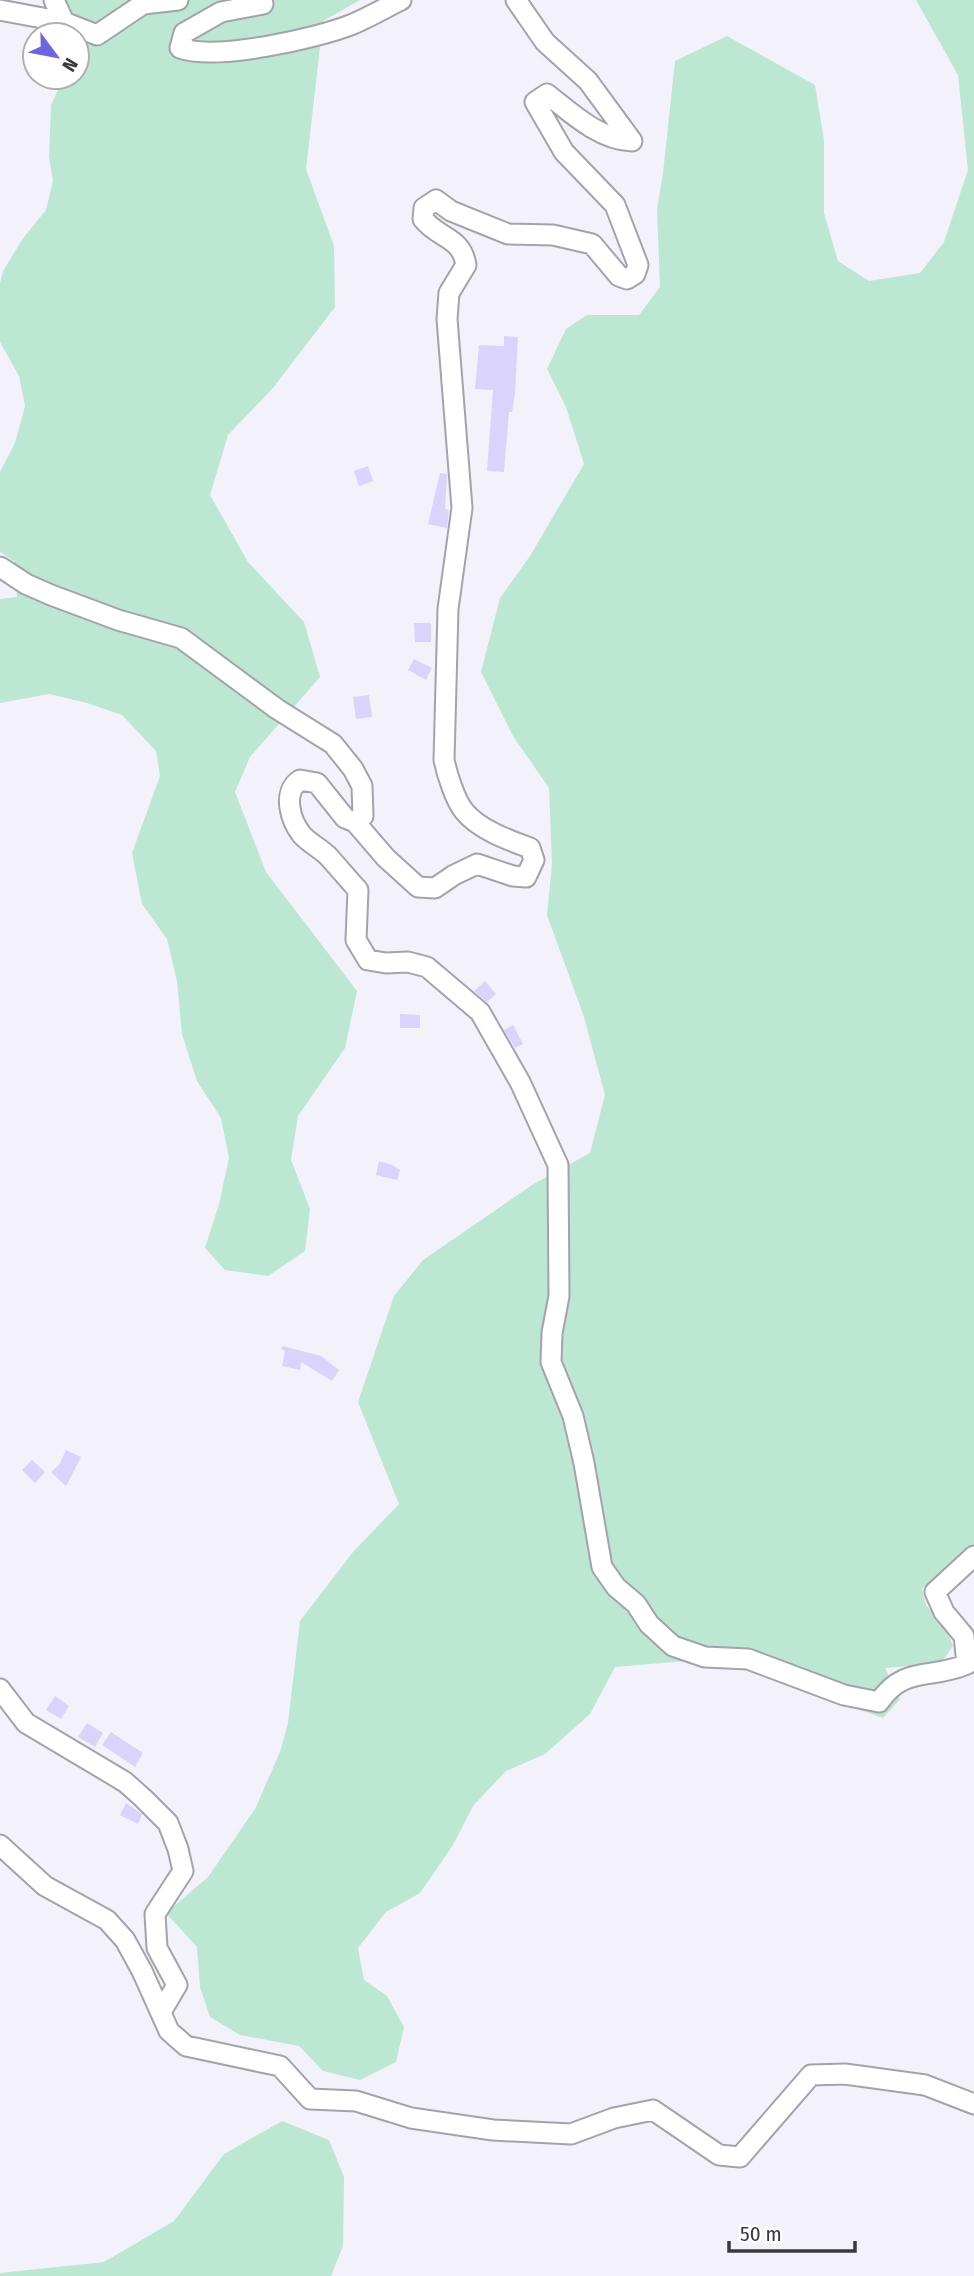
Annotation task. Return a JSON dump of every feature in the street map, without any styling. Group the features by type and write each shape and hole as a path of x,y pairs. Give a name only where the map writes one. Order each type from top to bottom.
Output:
{"street":[{"path":"54,0 64,21"},
{"path":"91,33 97,35 143,4 178,0"},
{"path":"262,0 263,4 221,12 184,33 180,48 192,53 265,48 352,24 401,0"},
{"path":"516,0 545,42 588,81 632,141 618,141 580,120 547,94 536,102 564,152 615,205 638,265 635,274 627,279 619,276 592,244 552,235 508,234 451,211 436,200 424,208 423,219 430,228 445,235 463,250 466,265 449,293 447,319 462,508 448,609 444,760 463,811 492,833 530,848 534,860 526,877 513,876 477,864 435,888 418,887 378,849 355,822 345,818 317,783 300,780 293,784 289,799 292,818 302,835 325,853 358,890 356,940 368,960 408,962 426,967 480,1012 520,1082 558,1165 559,1296 552,1333 551,1362 573,1416 602,1567 616,1587 636,1604 649,1625 673,1646 705,1657 748,1659 844,1695 879,1702 889,1687 904,1678 950,1671 967,1664 964,1636 944,1612 935,1592 974,1556"},
{"path":"0,10 59,21"},
{"path":"0,567 51,595 118,620 181,638 277,709 333,744 353,769 362,786 363,816 355,822"},
{"path":"0,1689 26,1723 125,1782 167,1823 178,1849 183,1871 155,1914 157,1948 177,1985 161,2012"},
{"path":"0,1845 45,1886 107,1920 125,1940 169,2031 186,2046 279,2066 310,2099 356,2101 411,2118 493,2130 570,2134 614,2118 653,2110 719,2155 740,2157 811,2075 845,2074 925,2085 974,2104"}],"green space":[{"path":"62,0 360,0 323,21 306,169 334,246 335,307 273,388 228,435 210,495 248,562 304,622 320,677 250,757 235,792 266,872 357,991 345,1048 298,1116 291,1160 310,1209 305,1251 268,1276 225,1270 205,1248 219,1204 229,1158 221,1118 197,1081 182,1034 177,981 167,939 142,904 132,853 160,776 156,751 122,715 87,703 49,694 0,703 0,599 17,597 14,561 0,552 0,472 15,443 25,406 19,376 0,342 0,283 3,271 24,237 46,210 53,181 49,157 51,105 58,91 91,91 91,21 66,21"},
{"path":"916,0 974,0 974,1544 922,1589 926,1605 946,1628 953,1646 943,1660 925,1665 885,1668 900,1699 883,1718 748,1671 685,1661 615,1667 590,1714 545,1754 506,1771 473,1806 453,1845 420,1893 386,1912 358,1948 364,1980 387,1996 404,2027 396,2062 360,2080 323,2071 299,2046 240,2035 210,2017 200,1987 197,1947 166,1913 208,1877 255,1809 280,1752 288,1723 300,1621 353,1552 399,1504 358,1402 394,1296 423,1260 532,1185 590,1153 605,1095 584,1017 547,915 552,863 549,788 513,736 481,672 500,598 530,556 584,464 566,407 547,369 566,329 587,315 639,315 660,287 657,210 675,61 727,36 815,85 824,140 824,213 838,261 869,281 920,273 944,242 968,170 958,75"},
{"path":"282,2121 329,2140 344,2177 343,2246 331,2276 0,2276 0,2273 104,2262 174,2221 224,2154"}],"building":[{"path":"504,336 518,337 515,393 512,412 509,412 504,472 487,471 493,390 475,389 479,345 504,346"},
{"path":"368,466 373,481 359,486 354,471"},
{"path":"440,473 447,474 447,528 428,524"},
{"path":"414,623 431,623 431,642 415,642"},
{"path":"414,659 432,668 426,680 408,670"},
{"path":"369,695 372,717 356,719 353,697"},
{"path":"485,981 496,994 487,1002 474,991"},
{"path":"400,1014 420,1015 420,1028 400,1028"},
{"path":"513,1025 523,1044 515,1048 504,1030"},
{"path":"379,1161 400,1170 397,1180 376,1175"},
{"path":"283,1346 321,1356 339,1370 332,1381 301,1362 300,1370 282,1366 285,1351 281,1349"},
{"path":"66,1450 81,1457 66,1486 51,1472 59,1465"},
{"path":"32,1460 45,1472 35,1483 22,1470"},
{"path":"55,1696 69,1706 61,1719 46,1710"},
{"path":"87,1723 103,1733 95,1747 78,1737"},
{"path":"111,1732 143,1753 135,1767 102,1745"},
{"path":"126,1803 142,1814 138,1824 120,1815"}]}
